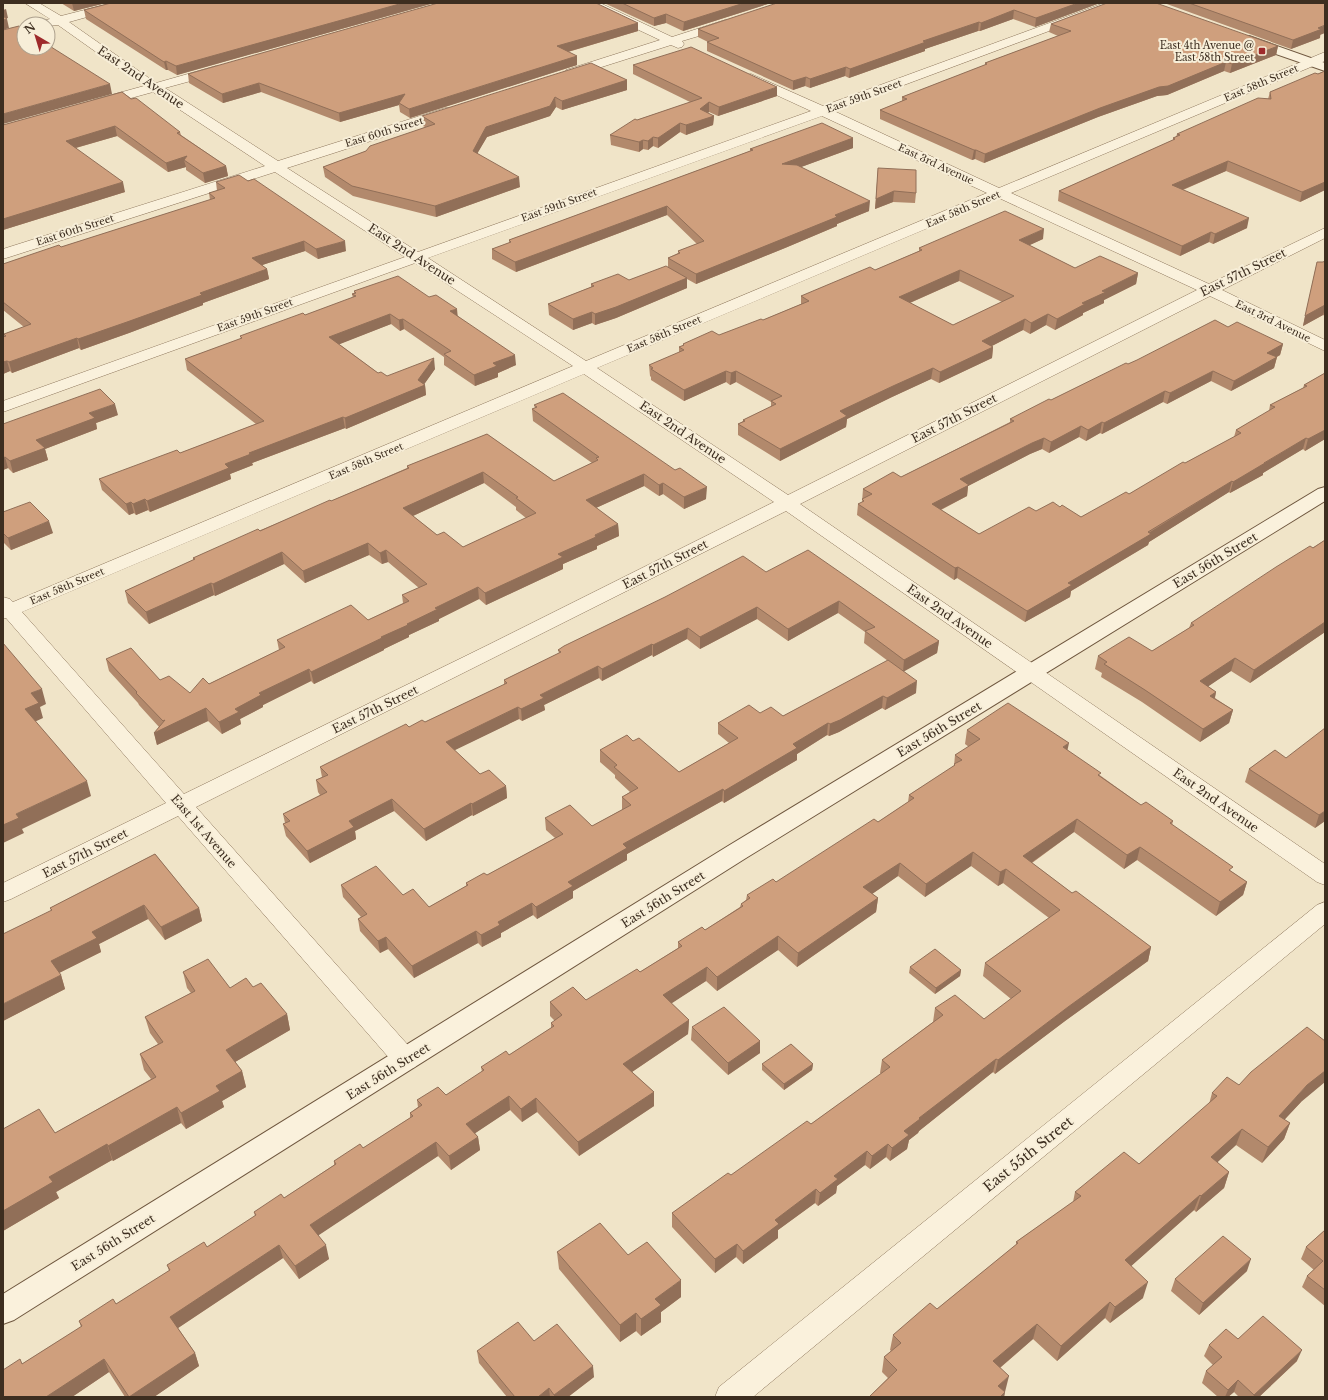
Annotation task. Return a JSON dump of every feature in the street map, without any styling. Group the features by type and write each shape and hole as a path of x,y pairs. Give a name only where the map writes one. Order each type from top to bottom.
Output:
{"street":[{"name":"East 2nd Avenue","path":"31,3 45,16"},
{"path":"56,21 126,3"},
{"path":"590,3 693,51"},
{"name":"East 59th Street","path":"3,407 822,111 1115,3"},
{"path":"558,77 737,20"},
{"name":"East 2nd Avenue","path":"56,25 585,367 787,503 1325,876"},
{"path":"1240,36 1320,62"},
{"name":"East 58th Street","path":"5,608 271,501 585,367 1000,193 1320,62"},
{"path":"86,106 231,66"},
{"name":"East 3rd Avenue","path":"742,74 1209,290 1325,346"},
{"name":"East 60th Street","path":"3,254 459,108"},
{"name":"East 57th Street","path":"3,893 495,650 1325,232"},
{"name":"East 56th Street","path":"3,1310 406,1060 737,852 1325,493"},
{"name":"East 1st Avenue","path":"5,608 181,804 406,1060"},
{"name":"East 55th Street","path":"730,1397 1325,911"}],"building":[{"path":"111,3 403,3 176,66 166,61 164,62 84,10"},
{"path":"438,3 596,3 638,23 557,46 577,56 409,109 399,103 405,94 339,113 259,83 222,94 188,74"},
{"path":"622,3 744,3 684,22 666,14 654,18"},
{"path":"777,3 1078,3 1036,18 1014,10 981,23 979,22 923,41 926,42 850,69 846,67 810,79 806,77 793,81 707,42 719,38 698,29"},
{"path":"1107,3 1156,3 1278,46 1232,64 1226,62 1168,86 1159,87 1100,108 985,154 880,110 907,99 902,97 987,64 985,63 1071,31 1051,24"},
{"path":"1189,3 1325,3 1325,25 1318,28 1322,29 1293,40"},
{"path":"16,27 16,56 56,56 56,50 110,84 3,114 3,30"},
{"path":"691,47 777,87 719,107 709,102 700,109 714,116 686,125 680,123 658,138 653,137 648,141 643,140 639,142 610,135 635,119 637,120 702,98 633,65"},
{"path":"591,63 627,80 562,101 555,97 550,106 486,127 473,151 519,177 435,206 352,186 323,167 366,151 370,146 435,124 422,116"},
{"path":"1325,71 1325,182 1302,192 1228,161 1172,185 1249,218 1215,234 1211,232 1182,246 1059,191 1175,139 1173,138 1180,135 1177,134 1258,98 1271,99 1270,92 1315,73 1318,74"},
{"path":"122,92 131,99 136,98 180,132 177,133 226,166 203,173 184,160 187,156 166,163 115,126 66,141 123,182 3,219 3,125"},
{"path":"822,123 853,138 782,164 797,165 870,201 835,215 837,217 696,274 668,258 680,253 678,251 704,241 667,206 515,262 492,249 511,242 509,240"},
{"path":"878,168 916,170 916,193 894,191 876,199"},
{"path":"239,175 248,181 254,179 345,241 316,249 304,241 252,258 267,269 200,293 202,295 127,322 9,362 3,362 3,337 6,336 4,334 31,324 3,302 3,264 59,245 61,247 215,198 209,193 225,188 216,182"},
{"path":"1005,211 1044,229 1019,240 1075,268 1100,256 1138,273 1102,291 1106,292 1082,303 1085,304 1057,319 1048,314 1031,323 1025,319 982,341 993,347 940,372 933,368 840,411 847,416 780,449 738,424 745,421 743,420 776,404 771,401 782,396 736,371 731,373 726,371 684,390 651,369 653,368 649,365 684,350 679,347 712,331 719,335 761,319 763,320 809,301 801,296 870,267 875,270 922,250 919,248","holes":["960,270 1014,296 953,325 899,297"]},
{"path":"1325,261 1325,305 1305,316 1317,262"},
{"path":"666,266 687,278 616,307 595,314 592,312 573,319 548,304 594,286 591,284 618,274 629,280"},
{"path":"398,276 429,297 436,295 457,309 450,311 515,355 493,363 497,366 474,375 444,354 451,351 403,319 399,320 390,314 329,337 378,373 381,372 387,376 434,358 418,380 425,385 345,418 343,417 249,453 251,454 225,464 229,468 147,501 145,499 133,504 131,502 126,504 99,479 177,450 180,453 264,421 185,359 242,338 240,336 303,313 305,315 356,296 352,294 356,293 354,291"},
{"path":"1215,320 1228,327 1237,322 1283,344 1267,353 1277,357 1234,381 1213,371 1170,393 1165,391 1088,430 1081,426 1051,442 1044,438 1032,443 960,479 969,485 932,504 979,534 1029,507 1036,511 1053,502 1060,507 1062,505 1081,517 1126,492 1129,494 1183,462 1185,463 1241,433 1236,430 1275,407 1270,405 1307,386 1304,385 1325,373 1325,430 1308,439 1306,438 1148,532 1151,534 1068,583 1072,585 1027,611 958,567 955,568 858,504 864,501 862,499 872,494 863,489 893,472 901,477 1014,421 1010,419 1049,399 1051,400 1126,363 1128,364 1137,360"},
{"path":"100,389 115,404 89,413 95,418 36,440 45,448 10,461 5,457 3,458 3,424"},
{"path":"563,393 675,470 680,468 707,487 684,497 663,483 659,485 644,474 586,500 618,524 595,535 596,537 558,554 563,557 485,593 478,587 435,608 438,609 381,637 382,638 311,672 309,669 259,693 261,695 235,709 239,712 219,722 206,708 154,733 165,720 163,721 106,659 131,648 160,680 169,676 190,693 203,678 209,684 285,647 277,640 351,605 368,620 409,601 402,595 427,584 386,550 380,553 368,543 303,571 282,552 213,584 211,583 146,612 125,591 258,529 260,531 330,500 331,501 409,468 407,466 487,434 554,481 598,460 596,458 599,457 532,409 537,407 534,405","holes":["483,472 518,497 516,498 536,513 463,547 444,532 437,535 403,508"]},
{"path":"30,502 49,521 8,538 3,533 3,512"},
{"path":"1325,540 1325,622 1254,670 1235,658 1200,681 1216,692 1210,696 1233,710 1203,729 1104,664 1107,662 1098,656 1129,637 1152,651 1194,625 1191,623 1276,567 1310,546 1313,548"},
{"path":"808,550 939,641 904,660 865,631 875,627 839,601 788,629 757,607 700,637 688,628 602,669 598,666 540,695 544,698 521,709 518,707 446,742 480,774 489,770 506,786 424,829 392,799 349,821 354,827 307,851 283,824 290,821 283,814 327,792 316,780 328,775 320,767 406,724 409,727 422,720 425,722 507,683 504,680 561,652 558,650 564,646 665,597 743,556 766,572"},
{"path":"3,643 42,689 31,693 39,703 25,709 87,781 16,814 19,818 3,825"},
{"path":"888,660 917,681 887,698 883,696 840,720 830,724 828,723 793,744 797,748 724,791 723,789 623,844 627,848 568,882 573,886 536,907 532,903 498,922 500,925 481,935 476,931 412,966 386,937 378,941 358,919 367,914 341,885 376,866 403,895 413,889 429,907 468,885 466,883 484,873 487,875 563,834 545,818 570,805 592,826 631,805 622,797 638,788 614,767 617,765 600,750 627,735 633,741 639,738 679,772 738,738 718,723 749,705 760,713 771,707 783,716"},
{"path":"1008,703 1069,743 1063,747 1101,773 1098,775 1141,805 1146,802 1173,821 1170,823 1233,867 1229,870 1247,882 1220,902 1140,847 1127,855 1077,819 1023,856 1072,893 1076,891 1151,947 998,1060 996,1059 919,1118 920,1119 904,1131 909,1135 892,1148 888,1144 872,1156 867,1151 834,1176 838,1179 820,1193 816,1189 775,1220 779,1224 743,1251 737,1244 715,1259 672,1213 728,1173 731,1175 807,1121 811,1124 890,1067 882,1060 943,1015 935,1008 955,995 984,1019 1021,991 985,963 1060,910 1006,869 1000,872 973,852 926,884 900,863 863,887 878,898 798,953 778,936 717,977 707,967 663,995 689,1020 623,1064 654,1092 578,1142 536,1098 521,1109 509,1096 466,1124 478,1137 449,1156 436,1142 310,1225 326,1245 295,1266 279,1245 170,1317 195,1353 129,1397 104,1359 46,1397 3,1397 3,1370 20,1359 22,1364 82,1326 79,1321 113,1299 116,1304 170,1270 167,1265 204,1242 207,1247 256,1215 254,1212 281,1194 284,1198 336,1164 334,1161 360,1144 363,1148 413,1116 410,1113 422,1105 417,1100 438,1087 446,1095 484,1070 481,1067 506,1051 509,1055 554,1026 551,1023 562,1015 550,1002 573,987 586,1000 637,969 640,972 682,946 678,942 702,927 705,930 743,906 741,904 750,898 747,895 773,879 776,882 874,819 878,822 914,798 909,795 962,760 955,755 980,739 967,730"},
{"path":"1325,728 1325,811 1319,815 1249,769 1275,750 1286,758"},
{"path":"155,854 199,908 161,927 144,905 92,932 97,938 51,961 61,975 3,1004 3,934 52,910 50,908"},
{"path":"935,949 961,970 936,988 910,967"},
{"path":"208,959 230,988 246,978 253,987 261,983 287,1014 226,1050 242,1071 216,1086 220,1091 181,1113 177,1107 108,1146 107,1144 49,1177 53,1182 3,1211 3,1129 39,1109 55,1133 156,1077 140,1054 163,1042 145,1017 195,991 183,972"},
{"path":"724,1007 760,1041 728,1063 692,1027"},
{"path":"1307,1027 1325,1041 1325,1071 1307,1085 1279,1116 1290,1123 1268,1147 1242,1129 1211,1157 1229,1172 1125,1260 1148,1282 1115,1307 1110,1302 1061,1346 1037,1324 993,1361 1009,1376 998,1386 1005,1392 1000,1397 869,1397 897,1370 884,1357 901,1343 893,1335 930,1303 937,1309 1018,1243 1016,1242 1081,1196 1075,1192 1124,1152 1139,1164 1217,1096 1212,1093 1227,1077 1239,1085 1251,1072"},
{"path":"791,1044 813,1064 784,1084 762,1064"},
{"path":"600,1223 628,1255 647,1242 681,1280 655,1299 661,1305 641,1319 636,1313 620,1325 557,1252"},
{"path":"1325,1230 1325,1290 1307,1276 1323,1261 1306,1247"},
{"path":"1223,1236 1251,1259 1203,1303 1175,1279"},
{"path":"1263,1316 1302,1350 1254,1395 1238,1380 1228,1390 1206,1371 1222,1357 1209,1345 1226,1329 1238,1339"},
{"path":"518,1322 534,1341 557,1324 593,1366 554,1395 549,1388 538,1397 515,1397 477,1351"}],"place":[{"name":"East 4th Avenue @ East 58th Street","path":"1262,51"}]}
